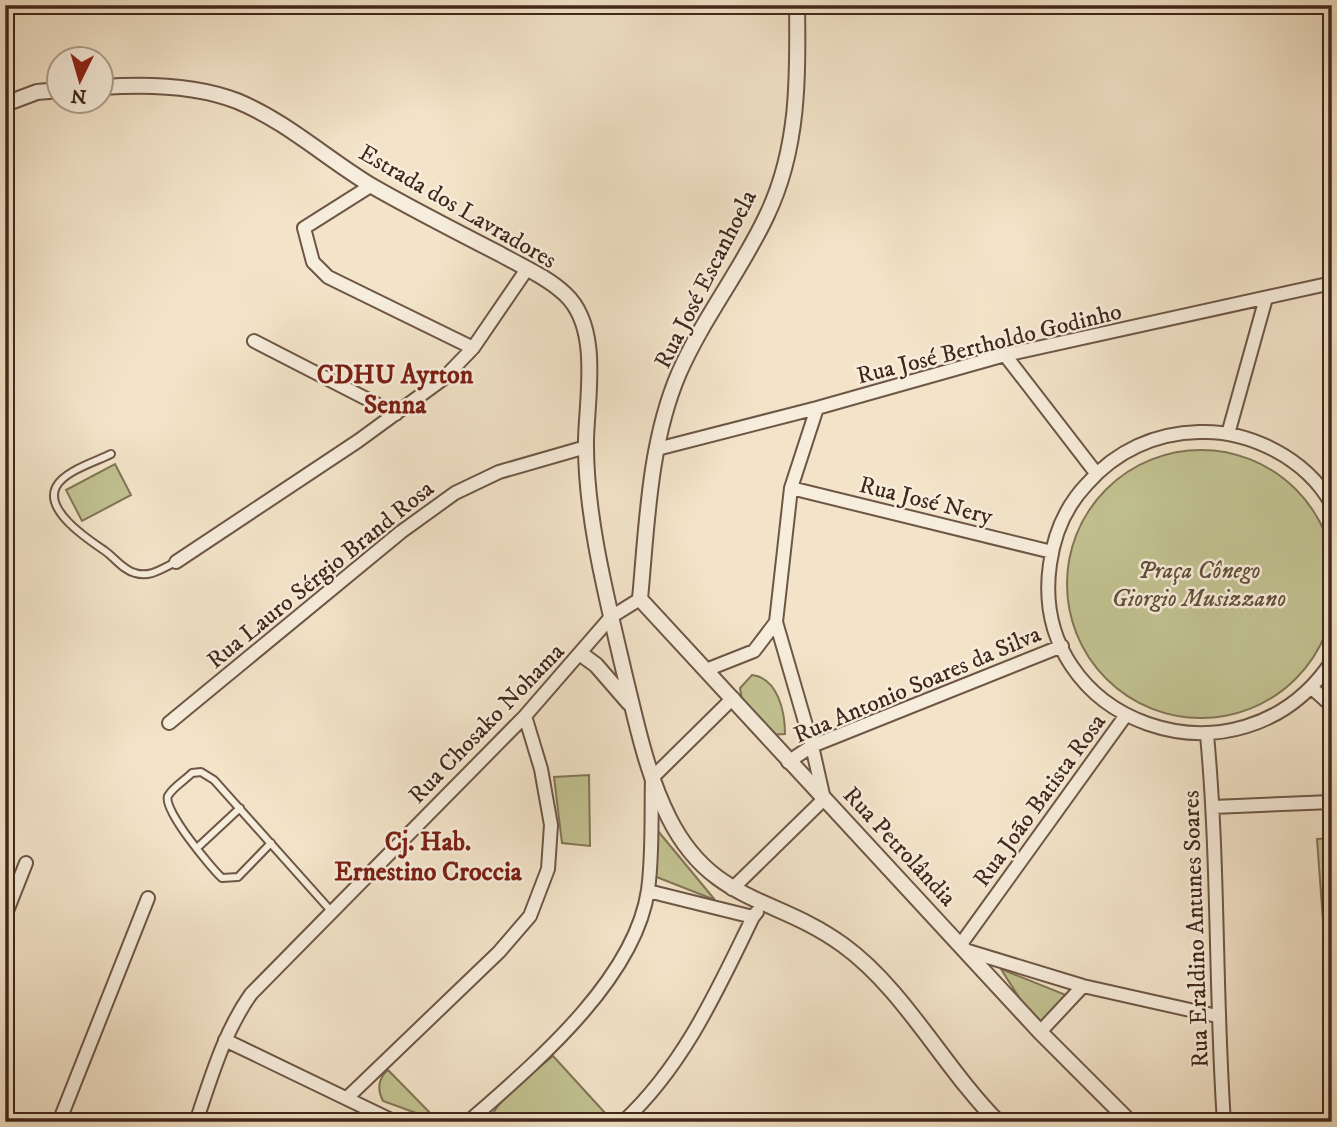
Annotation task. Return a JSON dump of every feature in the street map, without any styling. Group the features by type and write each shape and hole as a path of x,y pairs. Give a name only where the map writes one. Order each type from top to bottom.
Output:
{"street":[{"name":"Rua José Escanhoela","path":"640,598 657,449 678,375 768,213 787,159 798,89 797,5"},
{"name":"Estrada dos Lavradores","path":"116,87 188,88 237,101 289,130 372,185 527,269 566,295 582,317 587,344 586,447 595,535 611,617 652,778 685,846 758,911 843,944 878,977 998,1122"},
{"path":"5,104 46,91"},
{"path":"372,185 304,228 313,262 328,277 473,348"},
{"path":"176,562 396,414 443,379 473,348 527,269"},
{"name":"Rua José Bertholdo Godinho","path":"657,449 817,408 1005,355 1332,283"},
{"path":"1228,434 1266,298"},
{"path":"254,341 396,414"},
{"path":"1005,355 1096,473"},
{"path":"732,889 824,799 813,746 776,622 791,488 817,408"},
{"path":"1331,501 1294,463 1272,449 1228,434 1208,432 1167,435 1129,450 1096,473 1068,509 1052,552 1050,600 1062,646 1088,685 1126,715 1170,731 1207,735 1261,723 1285,710 1312,688 1332,661"},
{"name":"Rua Lauro Sérgio Brand Rosa","path":"169,723 401,532 455,493 499,472 586,447"},
{"name":"Rua José Nery","path":"791,488 1052,552"},
{"name":"Rua Chosako Nohama","path":"196,1122 225,1040 237,1014 251,994 525,716 611,617 640,598"},
{"name":"Rua Petrolândia","path":"640,598 788,762 965,948 1040,1032 1130,1122"},
{"path":"706,670 754,651 776,622"},
{"name":"Rua Antonio Soares da Silva","path":"788,762 813,746 1062,646"},
{"path":"581,654 614,684 632,707"},
{"path":"1312,688 1332,706"},
{"path":"468,1122 578,1019 614,972 637,926 648,891 652,778 733,698"},
{"name":"Rua João Batista Rosa","path":"965,948 1126,715"},
{"path":"348,1097 499,952 530,916 548,869 551,825 541,769 525,716"},
{"name":"Rua Eraldino Antunes Soares","path":"1207,735 1213,807 1217,1016 1224,1122"},
{"path":"1213,807 1332,802"},
{"path":"5,916 26,863"},
{"path":"623,1122 653,1094 685,1051 758,911 648,891"},
{"path":"59,1122 148,898"},
{"path":"965,948 1083,986 1217,1016"},
{"path":"1040,1032 1083,986"},
{"path":"225,1040 348,1097 390,1121"}],"lane":[{"path":"111,454 69,474 57,485 54,494 61,516 87,541 135,573 148,575 176,562"},
{"path":"271,843 238,877 229,880 216,872 197,848 171,811 168,795 192,774 201,772 209,775 240,808 271,843 332,912"},
{"path":"197,848 240,808"}],"green space":[{"name":"Praça Cônego Giorgio Musizzano","path":"1214,450 1252,460 1276,472 1296,489 1313,509 1325,533 1333,558 1333,610 1325,635 1313,659 1296,679 1276,696 1252,708 1227,716 1188,718 1150,708 1126,696 1097,669 1077,635 1069,610 1067,571 1077,533 1089,509 1116,480 1150,460 1175,452"},
{"path":"115,464 131,495 82,521 66,490"},
{"path":"752,675 761,677 774,689 781,706 785,734 769,735 742,700 740,688"},
{"path":"589,775 590,846 562,843 554,777"},
{"path":"653,825 715,900 654,876"},
{"path":"1332,838 1332,1043 1317,839"},
{"path":"1001,969 1071,997 1039,1029"},
{"path":"553,1056 606,1114 596,1122 491,1122 492,1115 506,1097"},
{"path":"388,1070 438,1121 383,1101 380,1084"}],"district":[{"name":"CDHU Ayrton Senna","path":"395,389"},
{"name":"Cj. Hab. Ernestino Croccia","path":"428,856"}]}
